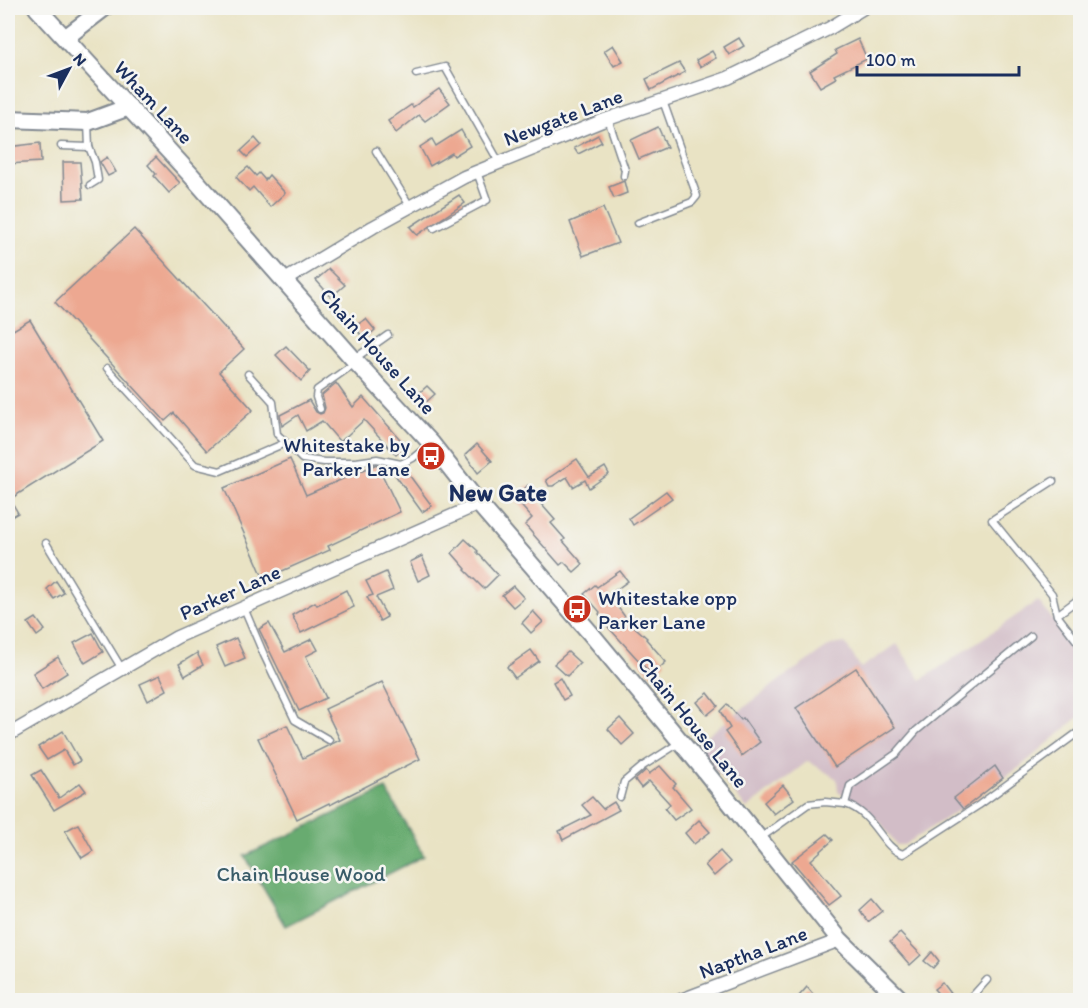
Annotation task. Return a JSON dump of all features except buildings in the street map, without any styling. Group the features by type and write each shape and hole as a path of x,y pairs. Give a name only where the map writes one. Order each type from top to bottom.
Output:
{"street":[{"name":"Wham Lane","path":"36,8 190,174"},
{"path":"65,38 105,8"},
{"name":"Newgate Lane","path":"285,280 410,207 477,172 608,119 728,78 830,28 846,12 862,8"},
{"path":"8,119 88,122 129,107"},
{"name":"Chain House Lane","path":"190,174 355,361 431,443 479,504 680,742 840,940 901,1000"},
{"name":"Parker Lane","path":"8,735 177,637 479,504"},
{"name":"Naptha Lane","path":"681,1000 840,940"}],"lane":[{"path":"416,74 445,67 500,163"},
{"path":"638,223 692,202 697,196 663,100"},
{"path":"608,119 625,170 624,176"},
{"path":"88,122 89,147 98,171 98,180 90,184"},
{"path":"61,146 89,147"},
{"path":"376,151 410,207"},
{"path":"434,228 487,200 477,172"},
{"path":"320,408 316,397 317,390 388,335"},
{"path":"107,368 195,465 220,471 285,443"},
{"path":"248,374 273,402 277,434 302,459 356,462 377,459 401,464 413,458 431,443"},
{"path":"1053,482 992,520 1052,594 1057,615 1080,645"},
{"path":"46,543 122,669"},
{"path":"1057,615 1078,600 1080,608"},
{"path":"243,608 296,720 329,740"},
{"path":"845,804 850,786 896,754 916,731 1031,636"},
{"path":"759,839 808,804 825,802 845,804 864,813 895,852 903,854 979,805 1080,731"},
{"path":"620,797 624,782 643,766 680,742"},
{"path":"969,1000 987,980"}],"shaded area":[{"path":"1038,601 1080,653 1080,716 1020,767 904,845 896,845 881,823 838,792 837,779 808,761 747,809 695,745 784,677 831,645 845,643 861,668 897,644 921,680"}],"green space":[{"name":"Chain House Wood","path":"386,789 424,856 286,926 245,856"}],"place":[{"name":"Whitestake by Parker Lane","path":"431,456"},
{"name":"Whitestake opp Parker Lane","path":"577,609"}],"district":[{"name":"New Gate","path":"498,492"}]}
